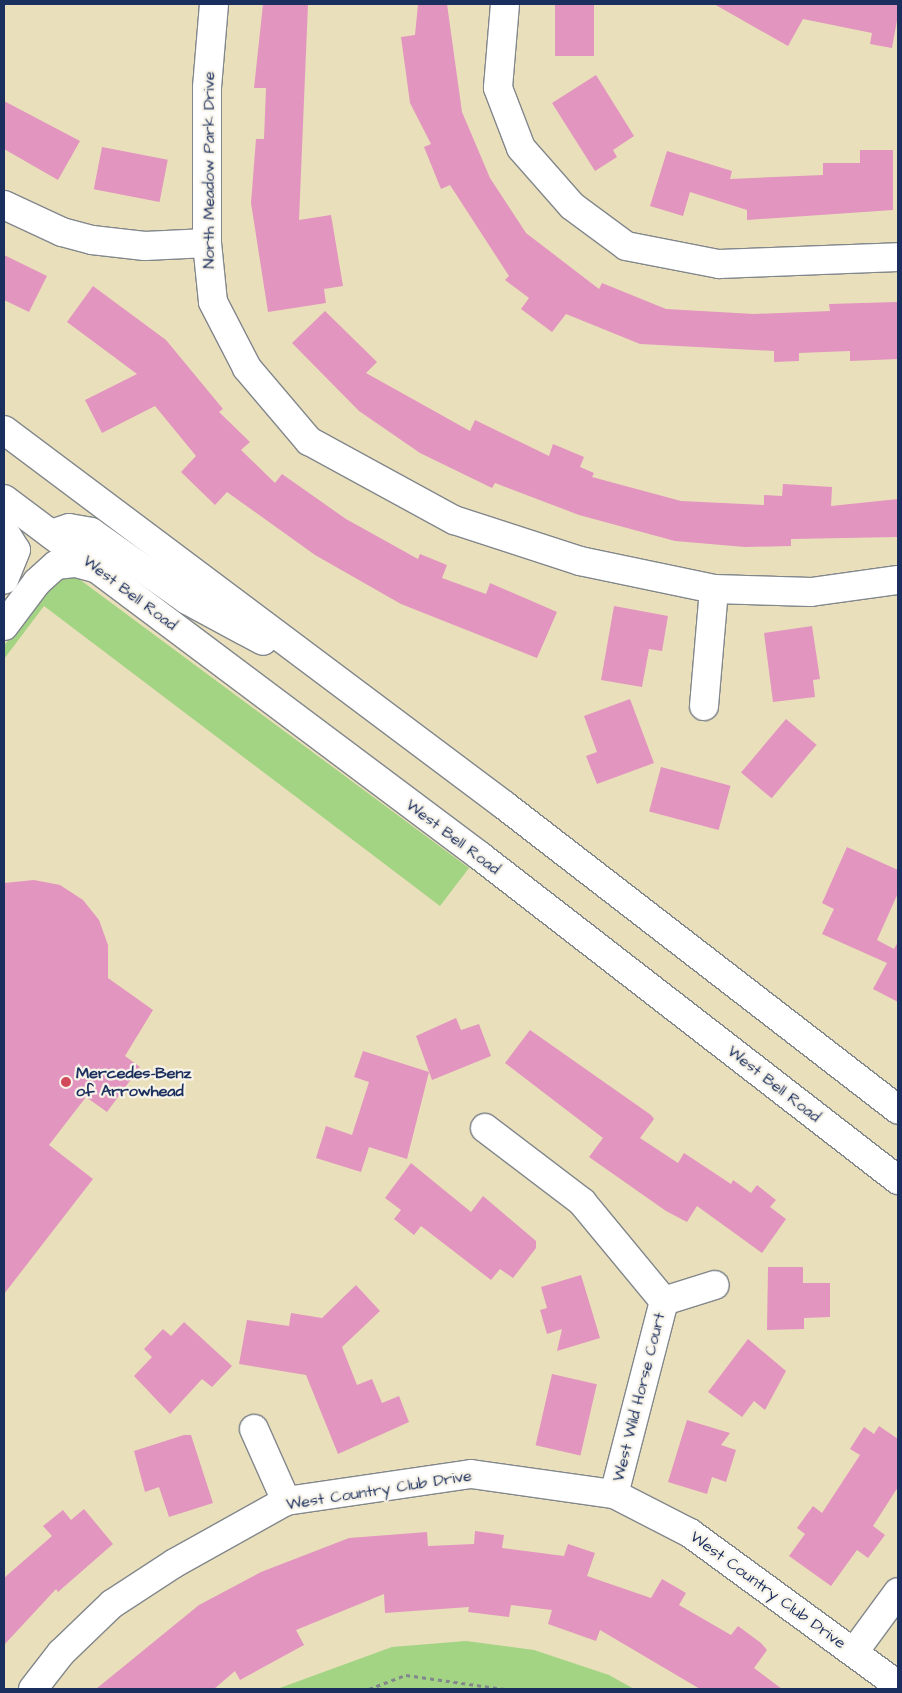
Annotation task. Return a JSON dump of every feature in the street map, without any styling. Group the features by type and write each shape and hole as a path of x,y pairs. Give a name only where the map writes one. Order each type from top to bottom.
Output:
{"street":[{"name":"North Meadow Park Drive","path":"214,4 207,88 207,243 217,310 247,368 309,441 454,520 580,561 714,589 811,592 898,580"},
{"path":"505,4 498,88 521,148 572,206 626,246 719,264 898,257"},
{"path":"4,205 62,232 92,240 145,246 207,243"},
{"path":"4,430 898,1110"},
{"name":"West Bell Road","path":"4,499 480,856 898,1180"},
{"path":"8,575 51,534 69,528 91,532 218,618 302,656"},
{"path":"4,531 16,550 8,575"},
{"path":"4,626 37,582 56,566 76,563 98,569"},
{"path":"704,706 714,589"},
{"name":"West Wild Horse Court","path":"485,1128 582,1202 664,1301"},
{"name":"West Wild Horse Court","path":"664,1301 716,1286"},
{"name":"West Wild Horse Court","path":"614,1494 664,1301"},
{"path":"254,1430 286,1501"},
{"name":"West Country Club Drive","path":"33,1689 61,1653 112,1604 175,1563 286,1501 471,1474 614,1494 690,1534 898,1685"},
{"path":"854,1652 898,1592"}],"path":[{"path":"368,1689 406,1675 504,1689"}],"green space":[{"path":"63,575 75,576 469,868 440,906 44,606 4,659 4,646 51,582"},
{"path":"466,1641 534,1650 609,1675 634,1689 277,1689 392,1647"}],"building":[{"path":"263,4 308,4 299,220 331,215 343,286 324,289 326,303 268,312 251,203 256,139 264,139 266,88 254,88"},
{"path":"418,4 447,4 462,112 490,178 526,233 599,289 602,283 666,309 754,314 830,311 829,304 897,302 898,359 850,361 850,351 799,353 799,361 774,362 774,351 640,344 566,314 552,332 521,309 529,298 505,280 509,276 450,185 441,189 424,147 431,144 410,103 401,37 415,35"},
{"path":"555,4 594,4 594,56 555,56"},
{"path":"714,4 898,4 898,15 892,48 870,44 872,33 803,19 788,46"},
{"path":"596,75 634,136 613,150 617,157 595,171 552,103"},
{"path":"4,101 80,141 58,180 4,149"},
{"path":"102,147 168,160 160,202 94,189"},
{"path":"860,150 893,150 893,210 747,220 747,210 690,192 683,216 650,206 667,151 732,171 730,179 823,175 823,163 860,163"},
{"path":"4,255 47,276 29,312 4,300"},
{"path":"93,286 166,340 223,409 219,412 250,442 241,450 275,483 282,474 346,519 418,559 420,554 447,565 442,578 486,594 490,583 557,612 537,658 401,604 315,555 227,492 215,505 181,472 196,456 155,406 102,433 85,400 137,374 67,322"},
{"path":"325,311 377,362 366,373 470,431 475,420 549,456 553,444 584,457 580,467 594,473 592,477 681,501 764,505 764,495 782,496 783,484 832,487 831,506 898,499 898,537 791,539 791,546 745,547 675,541 579,515 495,483 492,488 420,453 359,411 292,343"},
{"path":"614,606 668,616 662,651 649,649 642,687 601,680"},
{"path":"812,626 820,679 813,680 815,697 773,702 764,633"},
{"path":"630,699 654,763 597,784 586,756 597,752 584,716"},
{"path":"786,719 817,745 772,798 741,773"},
{"path":"661,767 731,786 719,830 649,811"},
{"path":"847,847 898,870 898,893 877,940 894,949 898,942 898,1002 873,989 887,963 822,934 834,909 822,903"},
{"name":"Mercedes-Benz of Arrowhead","path":"34,880 60,885 83,900 99,920 108,945 108,978 153,1010 125,1056 140,1067 107,1112 86,1097 49,1145 93,1179 4,1294 4,883"},
{"path":"456,1018 461,1030 479,1024 491,1056 432,1080 416,1036"},
{"path":"530,1030 651,1115 654,1119 640,1138 678,1163 684,1153 731,1184 733,1180 751,1193 757,1185 776,1200 770,1207 786,1219 762,1253 697,1206 687,1222 666,1211 589,1157 603,1138 505,1063"},
{"path":"363,1051 429,1072 407,1159 369,1147 361,1172 316,1158 326,1126 352,1135 369,1082 354,1077"},
{"path":"411,1163 471,1212 483,1196 536,1241 536,1248 513,1278 500,1269 491,1280 421,1226 414,1235 394,1219 401,1210 385,1198"},
{"path":"768,1267 803,1267 803,1283 830,1283 830,1317 804,1318 804,1329 767,1330"},
{"path":"581,1275 600,1338 557,1351 562,1329 547,1334 540,1310 547,1308 541,1287"},
{"path":"356,1285 380,1311 342,1347 357,1385 372,1379 382,1403 399,1396 409,1422 338,1454 306,1375 239,1364 247,1320 289,1326 291,1313 322,1318"},
{"path":"184,1322 232,1366 212,1387 202,1379 170,1414 134,1376 152,1357 144,1349 163,1329 171,1336"},
{"path":"748,1339 786,1371 765,1410 754,1401 742,1417 708,1392"},
{"path":"552,1374 597,1384 580,1455 536,1445"},
{"path":"687,1420 730,1433 721,1445 736,1450 726,1482 712,1477 707,1494 668,1482"},
{"path":"879,1426 898,1439 898,1487 873,1526 885,1535 868,1558 857,1550 831,1586 789,1556 805,1534 797,1528 813,1506 822,1513 860,1455 850,1449 864,1427 874,1434"},
{"path":"184,1435 191,1435 213,1503 169,1517 159,1487 145,1492 134,1451"},
{"path":"84,1509 113,1544 58,1592 56,1589 4,1645 4,1578 52,1536 43,1526 63,1510 71,1520"},
{"path":"475,1531 504,1535 502,1548 564,1556 568,1544 595,1553 587,1576 651,1598 662,1579 686,1593 679,1605 731,1635 738,1626 761,1643 767,1650 754,1668 782,1689 700,1689 600,1630 596,1641 548,1624 552,1610 511,1605 509,1617 468,1612 469,1607 385,1613 384,1594 296,1630 304,1645 240,1680 235,1671 214,1689 96,1689 199,1605 261,1572 349,1538 427,1532 428,1546 474,1544"}],"place":[{"name":"Mercedes-Benz of Arrowhead","path":"66,1082"}]}
